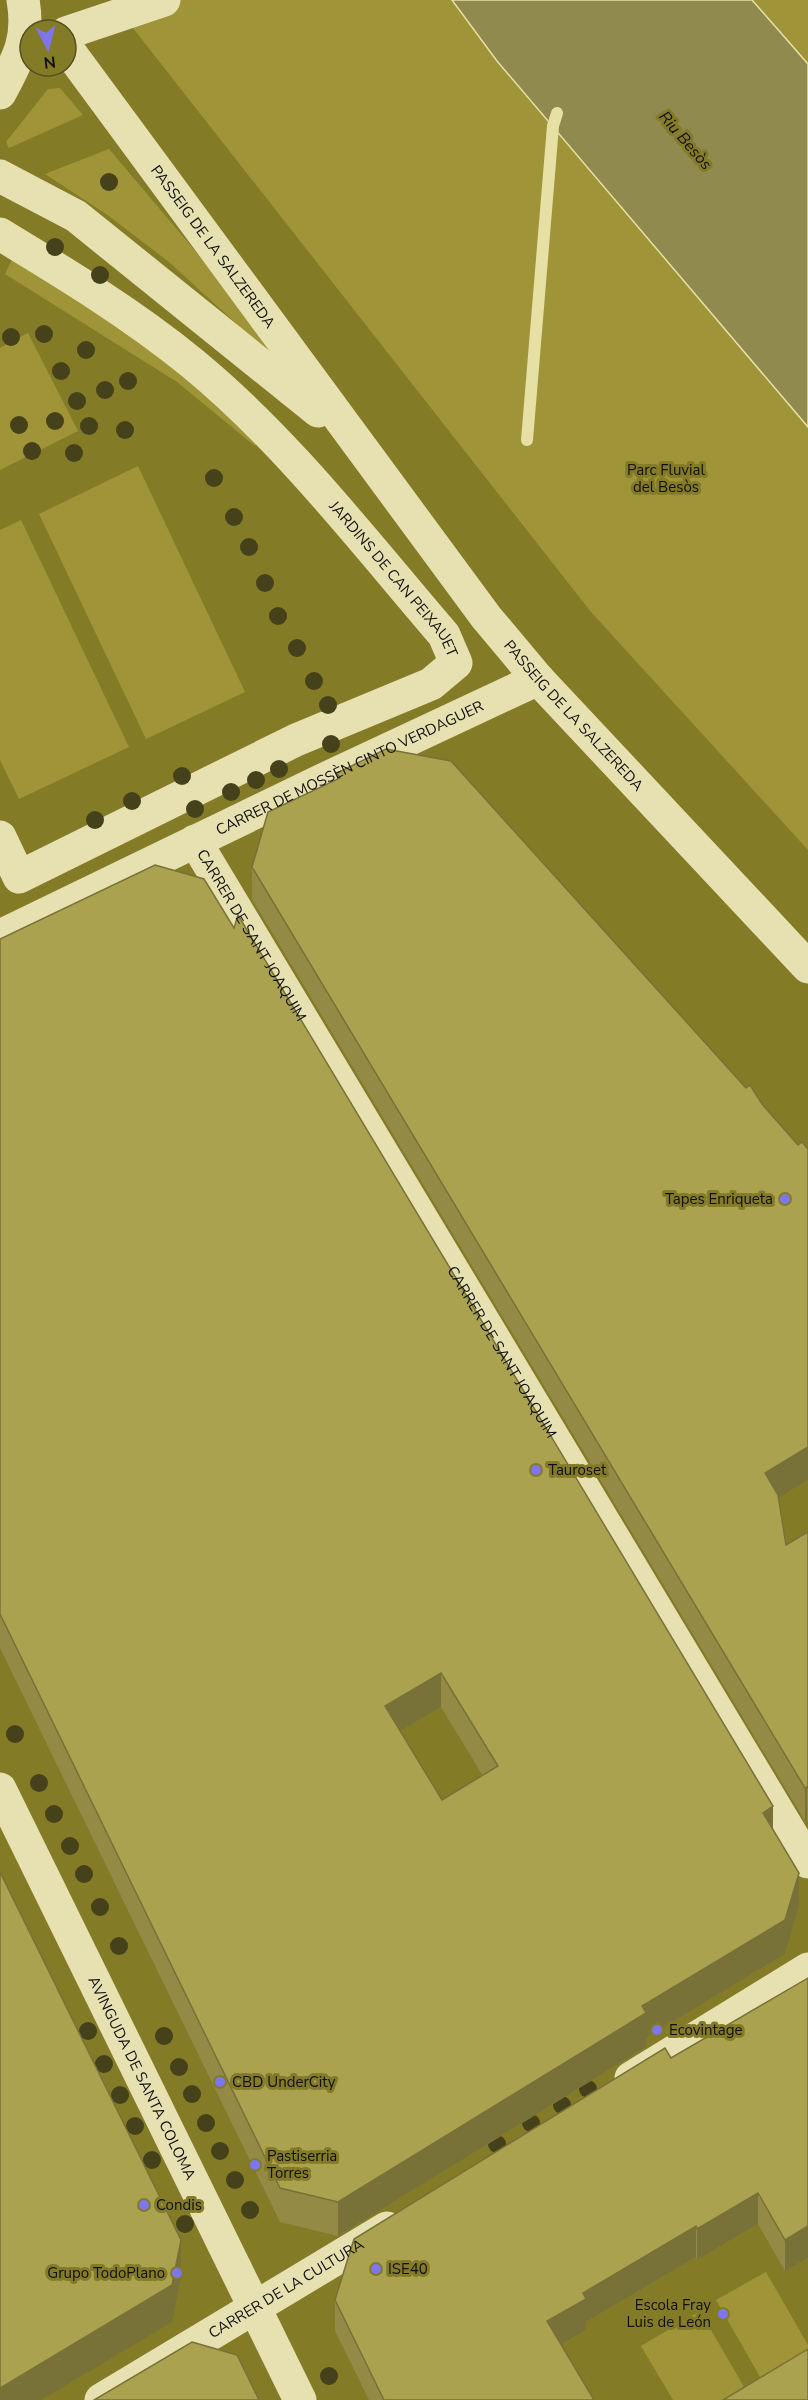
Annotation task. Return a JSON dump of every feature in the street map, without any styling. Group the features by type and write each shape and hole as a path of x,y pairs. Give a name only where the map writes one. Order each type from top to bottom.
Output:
{"street":[{"path":"23,0 26,18"},
{"path":"31,0 45,18"},
{"path":"78,28 122,12 164,0"},
{"path":"0,93 18,62"},
{"name":"PASSEIG DE LA SALZEREDA","path":"78,63 486,617 538,679 808,967"},
{"name":"PASSEIG DE LA SALZEREDA","path":"0,176 76,216 264,365 360,446"},
{"name":"JARDINS DE CAN PEIXAUET","path":"0,234 112,302 193,364 287,453 444,636 456,663 431,684 296,740 19,877 0,837"},
{"name":"CARRER DE MOSSÈN CINTO VERDAGUER","path":"0,936 538,679"},
{"name":"CARRER DE SANT JOAQUIM","path":"195,841 808,1862"},
{"name":"AVINGUDA DE SANTA COLOMA","path":"0,1789 300,2400"},
{"path":"604,2095 808,1969"},
{"name":"CARRER DE LA CULTURA","path":"100,2400 410,2214"}],"green space":[{"name":"Parc Fluvial del Besòs","path":"111,0 452,0 497,61 808,426 808,850 591,612"},
{"path":"752,0 808,0 808,64"},
{"path":"60,88 83,115 9,148 6,142 48,89"},
{"path":"109,149 296,370 290,373 169,262 106,214 45,174"},
{"path":"19,245 267,434 255,446 177,382 5,274"},
{"path":"28,333 78,431 0,470 0,348"},
{"path":"138,466 245,692 146,739 39,514"},
{"path":"21,520 129,747 19,799 0,760 0,530"},
{"path":"766,2272 808,2345 808,2366 767,2389 716,2300"},
{"path":"700,2311 750,2400 673,2400 641,2346"}],"water":[{"name":"Riu Besòs","path":"452,0 752,0 808,64 808,427 497,61"}],"building":[{"path":"386,749 451,761 746,1088 750,1085 762,1104 798,1145 802,1142 808,1149 808,1447 765,1473 778,1495 786,1545 808,1532 808,1788 805,1788 252,867 268,812 340,778 337,773"},
{"path":"155,865 204,879 234,928 238,915 773,1806 763,1813 799,1873 785,1920 642,2006 646,2013 338,2202 280,2188 0,1614 0,939","holes":["441,1673 498,1766 442,1800 385,1706"]},
{"path":"0,1872 181,2240 172,2285 0,2388"},
{"path":"808,1978 808,2226 785,2240 758,2193 697,2229 696,2226 583,2293 586,2299 547,2321 594,2400 384,2400 335,2300 354,2239 665,2048 671,2058"},
{"path":"192,2342 237,2355 259,2400 94,2400"},
{"path":"808,2349 808,2400 723,2400"}],"waterway":[{"path":"527,440 553,126 557,113"}],"place":[{"name":"Tapes Enriqueta","path":"785,1199"},
{"name":"Tauroset","path":"536,1470"},
{"name":"Ecovintage","path":"657,2030"},
{"name":"CBD UnderCity","path":"220,2082"},
{"name":"Pastiserria Torres","path":"255,2165"},
{"name":"Condis","path":"144,2205"},
{"name":"ISE40","path":"376,2269"},
{"name":"Grupo TodoPlano","path":"177,2273"},
{"name":"Escola Fray Luis de León","path":"723,2314"}]}
